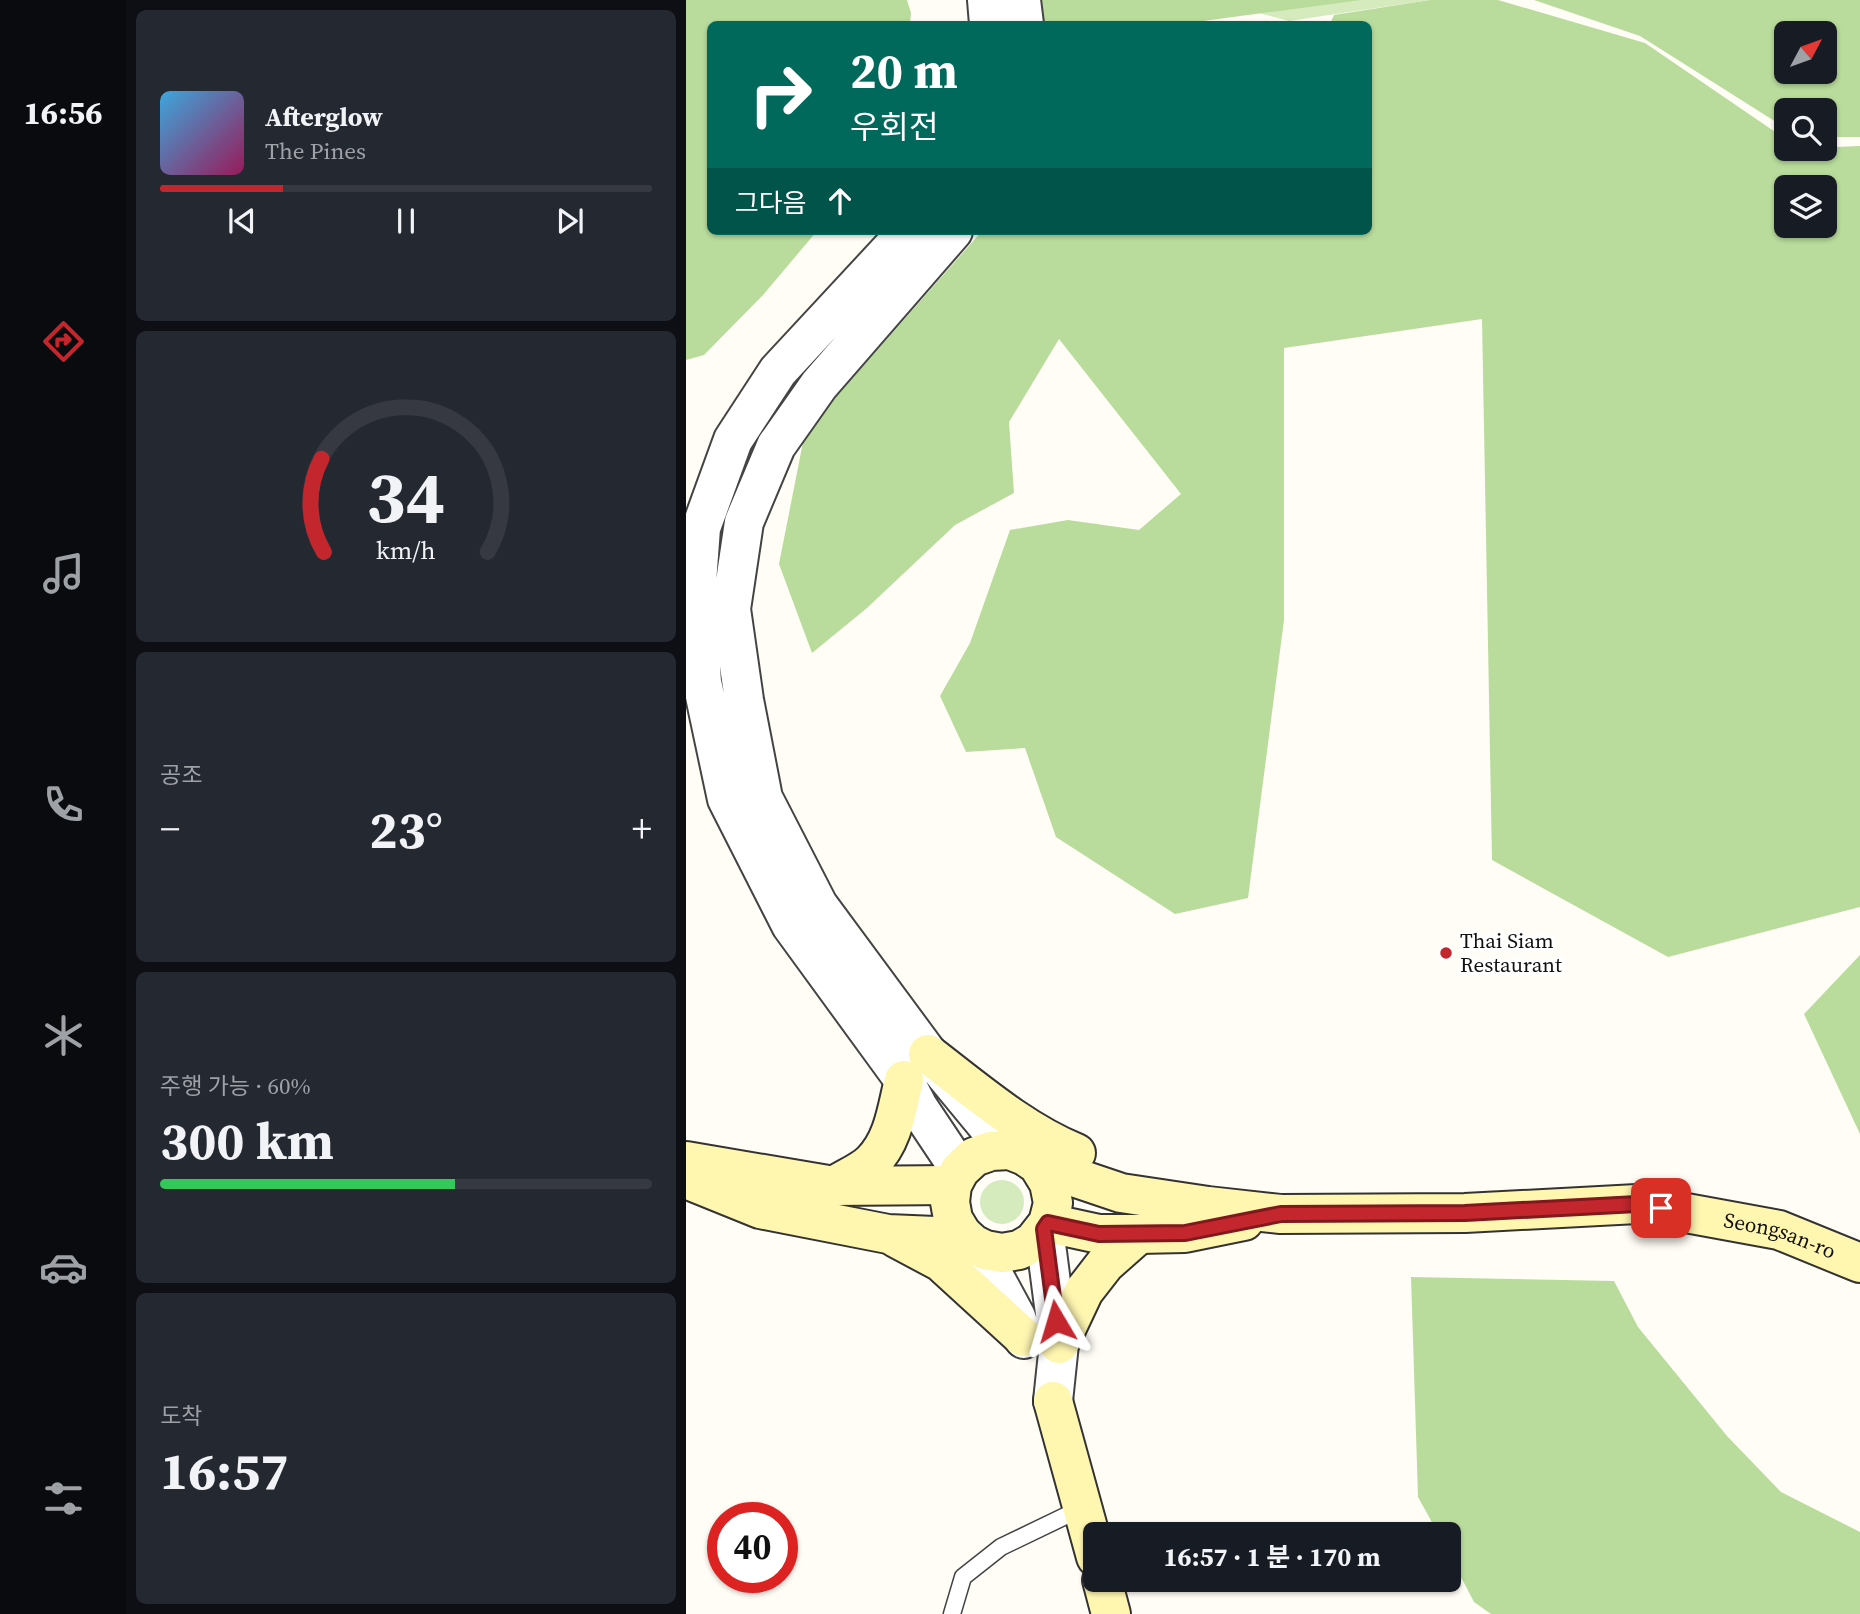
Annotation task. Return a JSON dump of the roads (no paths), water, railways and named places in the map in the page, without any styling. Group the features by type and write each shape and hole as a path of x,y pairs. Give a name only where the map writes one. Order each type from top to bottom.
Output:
{"main road":[{"path":"834,1186 871,1163 884,1146 916,1067 1005,1112 1054,1144 1208,1206"},
{"path":"974,1242 953,1219 950,1202 956,1177 974,1157 991,1151 1024,1158 1121,1193 1281,1214"},
{"path":"686,1179 760,1209 888,1234 935,1236 974,1242 1002,1252 1019,1250 1033,1242 1046,1226 1053,1203 1049,1183 1024,1158"},
{"path":"686,1161 834,1186 956,1177"},
{"name":"Seongsan-ro","path":"1281,1214 1465,1213 1637,1204 1779,1230 1860,1264"},
{"path":"1046,1226 1099,1234 1185,1233 1281,1214"},
{"path":"888,1234 941,1262 1041,1340 1105,1264 1139,1234"},
{"path":"1053,1401 1086,1522"},
{"path":"1105,1592 1111,1614"}],"street":[{"path":"987,0 989,21"},
{"path":"1021,0 1024,21"},
{"path":"904,235 778,370 733,440 701,528 696,597 702,682 727,799 791,925 916,1067 1024,1158"},
{"path":"950,235 819,385 776,446 744,522 731,609 744,700 763,798 818,905 916,1067 918,1107 948,1153 956,1177"},
{"path":"1046,1226 1041,1340 1053,1401"},
{"path":"974,1242 1016,1317 1041,1340"}],"lane":[{"path":"952,1614 963,1577 1001,1547 1082,1508"}],"place":[{"name":"Thai Siam Restaurant","path":"1446,953"}]}
